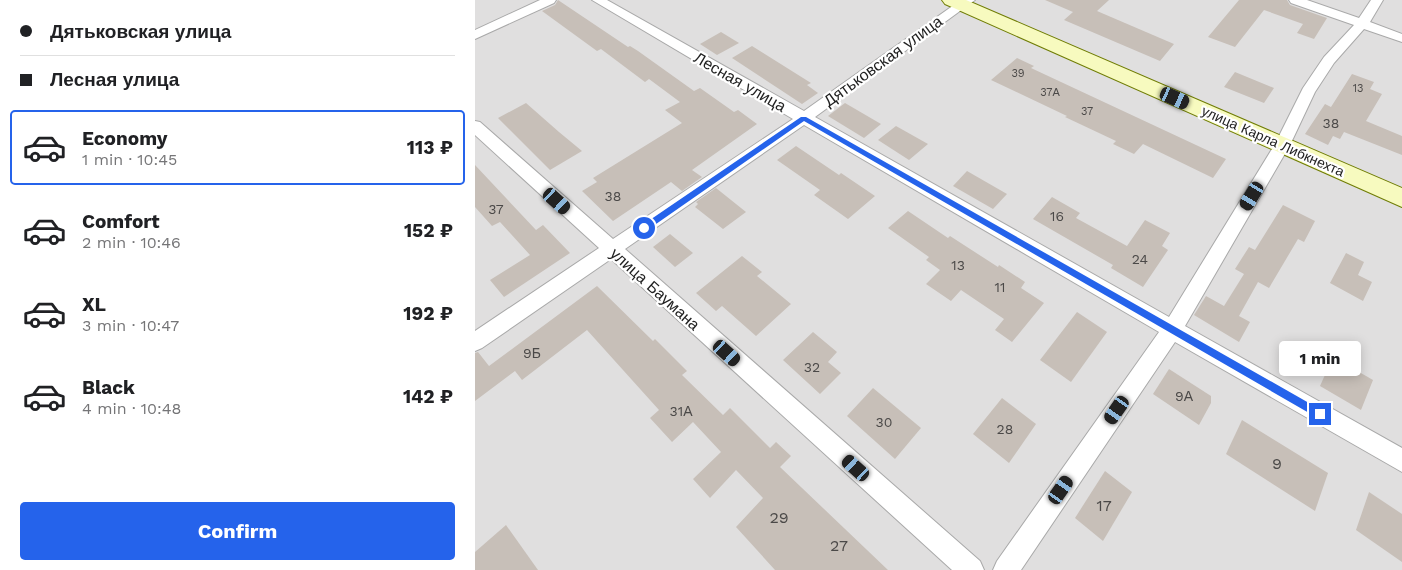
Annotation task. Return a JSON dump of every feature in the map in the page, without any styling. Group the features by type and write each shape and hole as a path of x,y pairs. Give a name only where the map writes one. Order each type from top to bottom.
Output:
{"street":[{"path":"475,35 550,0"},
{"name":"Лесная улица","path":"598,0 1402,461"},
{"path":"1295,0 1402,38"},
{"path":"1006,570 1172,330 1282,145 1308,91 1329,60 1362,24 1377,0"},
{"name":"Дятьковская улица","path":"475,342 804,118 961,2"},
{"name":"улица Карла Либкнехта","path":"961,2 1402,198"},
{"name":"улица Баумана","path":"475,126 971,570"}],"shaded area":[{"path":"475,0 1402,0 1402,570 475,570"}],"building":[{"path":"558,0 628,47 630,46 638,51 694,91 700,88 734,112 738,110 757,124 692,170 702,177 682,191 671,182 613,221 582,191 597,182 593,178 682,123 665,110 680,102 649,79 645,82 601,49 597,51 542,11 555,5"},
{"path":"1045,0 1109,0 1097,11 1174,44 1160,61 1064,20 1073,12"},
{"path":"1239,0 1287,0 1290,5 1327,18 1314,39 1297,33 1303,24 1264,10 1235,47 1208,37"},
{"path":"721,32 739,43 717,55 700,44"},
{"path":"752,46 811,83 807,85 818,93 802,104 732,58"},
{"path":"1017,58 1034,66 1031,68 1226,159 1213,178 1143,144 1134,154 1113,144 1116,141 991,80"},
{"path":"1235,72 1274,88 1264,103 1224,87"},
{"path":"1352,74 1374,82 1370,89 1382,94 1366,121 1402,136 1402,155 1344,132 1340,139 1333,136 1328,145 1305,134 1325,104 1331,107"},
{"path":"526,103 582,151 550,170 498,118"},
{"path":"845,103 881,124 864,138 828,116"},
{"path":"896,126 928,144 909,160 878,140"},
{"path":"796,146 839,175 841,173 875,196 848,219 814,195 820,190 777,160"},
{"path":"475,165 536,230 543,225 570,253 504,297 490,280 530,255 500,222 492,226 475,207"},
{"path":"967,171 1007,194 993,209 953,186"},
{"path":"716,188 746,212 723,229 695,207 698,204 696,202"},
{"path":"1052,197 1080,213 1076,218 1127,246 1145,220 1170,233 1162,246 1168,250 1143,287 1111,268 1113,265 1033,219"},
{"path":"1283,205 1315,221 1304,242 1298,239 1269,288 1258,282 1239,316 1250,322 1239,342 1194,315 1206,296 1224,306 1244,274 1235,269 1249,247 1255,250"},
{"path":"908,211 948,238 950,236 1025,282 1021,288 1044,303 1012,342 995,330 1004,319 961,290 951,301 926,284 940,270 926,260 929,257 888,228"},
{"path":"670,234 693,253 675,267 653,247"},
{"path":"1346,253 1364,262 1358,275 1372,282 1363,301 1330,283"},
{"path":"742,256 762,272 757,276 791,304 756,336 722,306 716,311 696,293"},
{"path":"597,286 653,341 655,339 687,371 682,375 723,415 730,408 770,448 776,442 791,456 780,467 888,570 775,570 736,527 763,498 736,470 710,498 693,479 721,452 693,422 672,442 650,418 659,410 587,330 522,380 515,371 475,401 475,353 478,352 489,366"},
{"path":"1077,312 1107,332 1071,382 1040,360"},
{"path":"813,332 837,352 828,362 841,373 820,394 783,360"},
{"path":"1333,357 1373,380 1361,410 1320,386"},
{"path":"1169,369 1211,396 1211,403 1199,425 1153,394"},
{"path":"873,388 921,428 895,459 847,416"},
{"path":"1002,398 1036,424 1009,463 973,434"},
{"path":"1242,420 1328,473 1315,511 1226,454"},
{"path":"1105,471 1132,492 1103,541 1075,518"},
{"path":"1369,492 1402,514 1402,562 1356,530"},
{"path":"506,525 538,570 475,570 475,552"}],"route":[{"path":"644,228 804,118 1320,414"}]}
